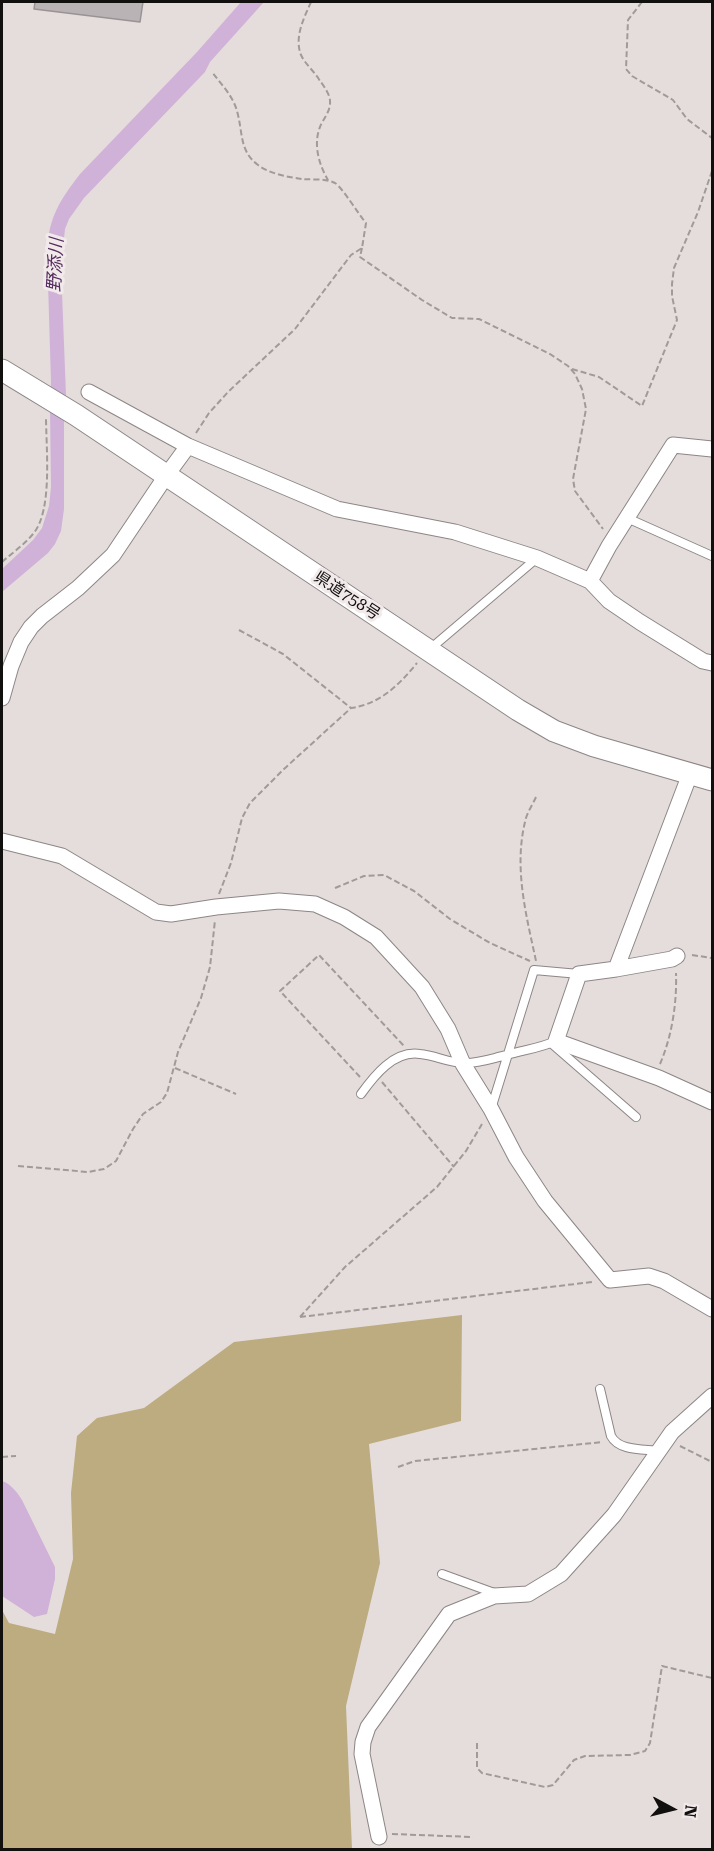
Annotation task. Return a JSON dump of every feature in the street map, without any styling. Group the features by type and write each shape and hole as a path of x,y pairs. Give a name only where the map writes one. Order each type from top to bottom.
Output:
{"main road":[{"name":"県道758号","path":"2,370 76,415 518,710 554,731 594,746 712,780"}],"street":[{"path":"88,392 188,446 337,509 455,532 494,543 537,558 590,581 609,601 640,622 703,661 712,663"},
{"path":"590,581 609,546 673,445 712,449"},
{"path":"2,698 14,658 31,627 113,555 165,476 188,446"},
{"path":"616,969 690,774"},
{"path":"2,841 62,856 156,912 171,914 279,901 315,904 344,917 376,937 422,987 448,1029 464,1064 516,1157 545,1201 610,1280 649,1276 664,1281 712,1309"},
{"path":"675,957 579,974 554,1042 655,1077 712,1102"},
{"path":"379,1837 362,1754 363,1742 368,1727 449,1614 494,1596 528,1594 561,1574 614,1515 672,1432 712,1396"}],"lane":[{"path":"627,518 712,556"},
{"path":"429,650 537,558"},
{"path":"491,1109 534,970 579,974"},
{"path":"361,1094 375,1075 399,1057 418,1053 464,1064 483,1062 509,1054 538,1049 554,1042 636,1117"},
{"path":"600,1389 611,1436 615,1442 623,1446 662,1445"},
{"path":"442,1574 501,1596"}],"path":[{"path":"311,2 300,28 298,43 301,55 321,82 330,100 330,108 319,129 317,143 320,163 328,181"},
{"path":"642,2 628,20 626,69 632,76 673,100 687,119 712,138"},
{"path":"212,72 228,92 237,110 246,154 259,166 277,174 336,184 366,223 360,257 452,318 479,319 550,354 570,368 582,389 586,409 573,479 575,491 603,529 609,546"},
{"path":"570,368 599,377 642,406 677,320 672,296 674,268 699,212 712,171"},
{"path":"188,446 209,413 228,392 296,329 351,255 362,248"},
{"path":"2,562 34,533 43,514 46,496 46,416"},
{"path":"239,630 283,654 351,708"},
{"path":"18,1166 88,1172 104,1169 116,1161 143,1114 161,1102 167,1093 210,967 219,890 231,863 242,818 250,803 351,708 362,707 385,696 399,685 429,650"},
{"path":"335,888 364,876 384,875 414,891 450,919 490,943 536,964 521,888 521,855 526,818 536,797"},
{"path":"655,1077 664,1055 676,996 675,957 685,954 712,958"},
{"path":"367,1085 280,991 319,955 412,1054"},
{"path":"174,1068 236,1094"},
{"path":"375,1075 454,1167"},
{"path":"491,1109 466,1151 437,1187 345,1267 300,1317 610,1280"},
{"path":"398,1467 415,1461 592,1442 615,1442"},
{"path":"662,1445 712,1462"},
{"path":"2,1457 16,1456"},
{"path":"477,1743 477,1768 482,1773 545,1787 553,1785 574,1760 585,1756 630,1755 645,1751 650,1743 662,1666 712,1678"},
{"path":"379,1837 384,1834 472,1837"}],"shaded area":[{"path":"462,1315 461,1421 369,1444 380,1563 346,1706 352,1849 2,1849 2,1610 9,1623 55,1634 73,1559 71,1493 77,1436 97,1418 144,1408 234,1342"}],"water":[{"name":"野添川","path":"241,2 264,2 210,62 205,72 84,198 69,219 65,229 61,267 66,395 64,509 61,531 48,553 2,592 2,569 33,540 42,528 49,506 51,382 47,250 53,218 61,201 80,174 197,52"},
{"path":"2,1481 14,1489 22,1500 55,1567 55,1579 47,1614 34,1617 2,1596"}],"building":[{"path":"35,2 143,2 140,22 34,9"}]}
